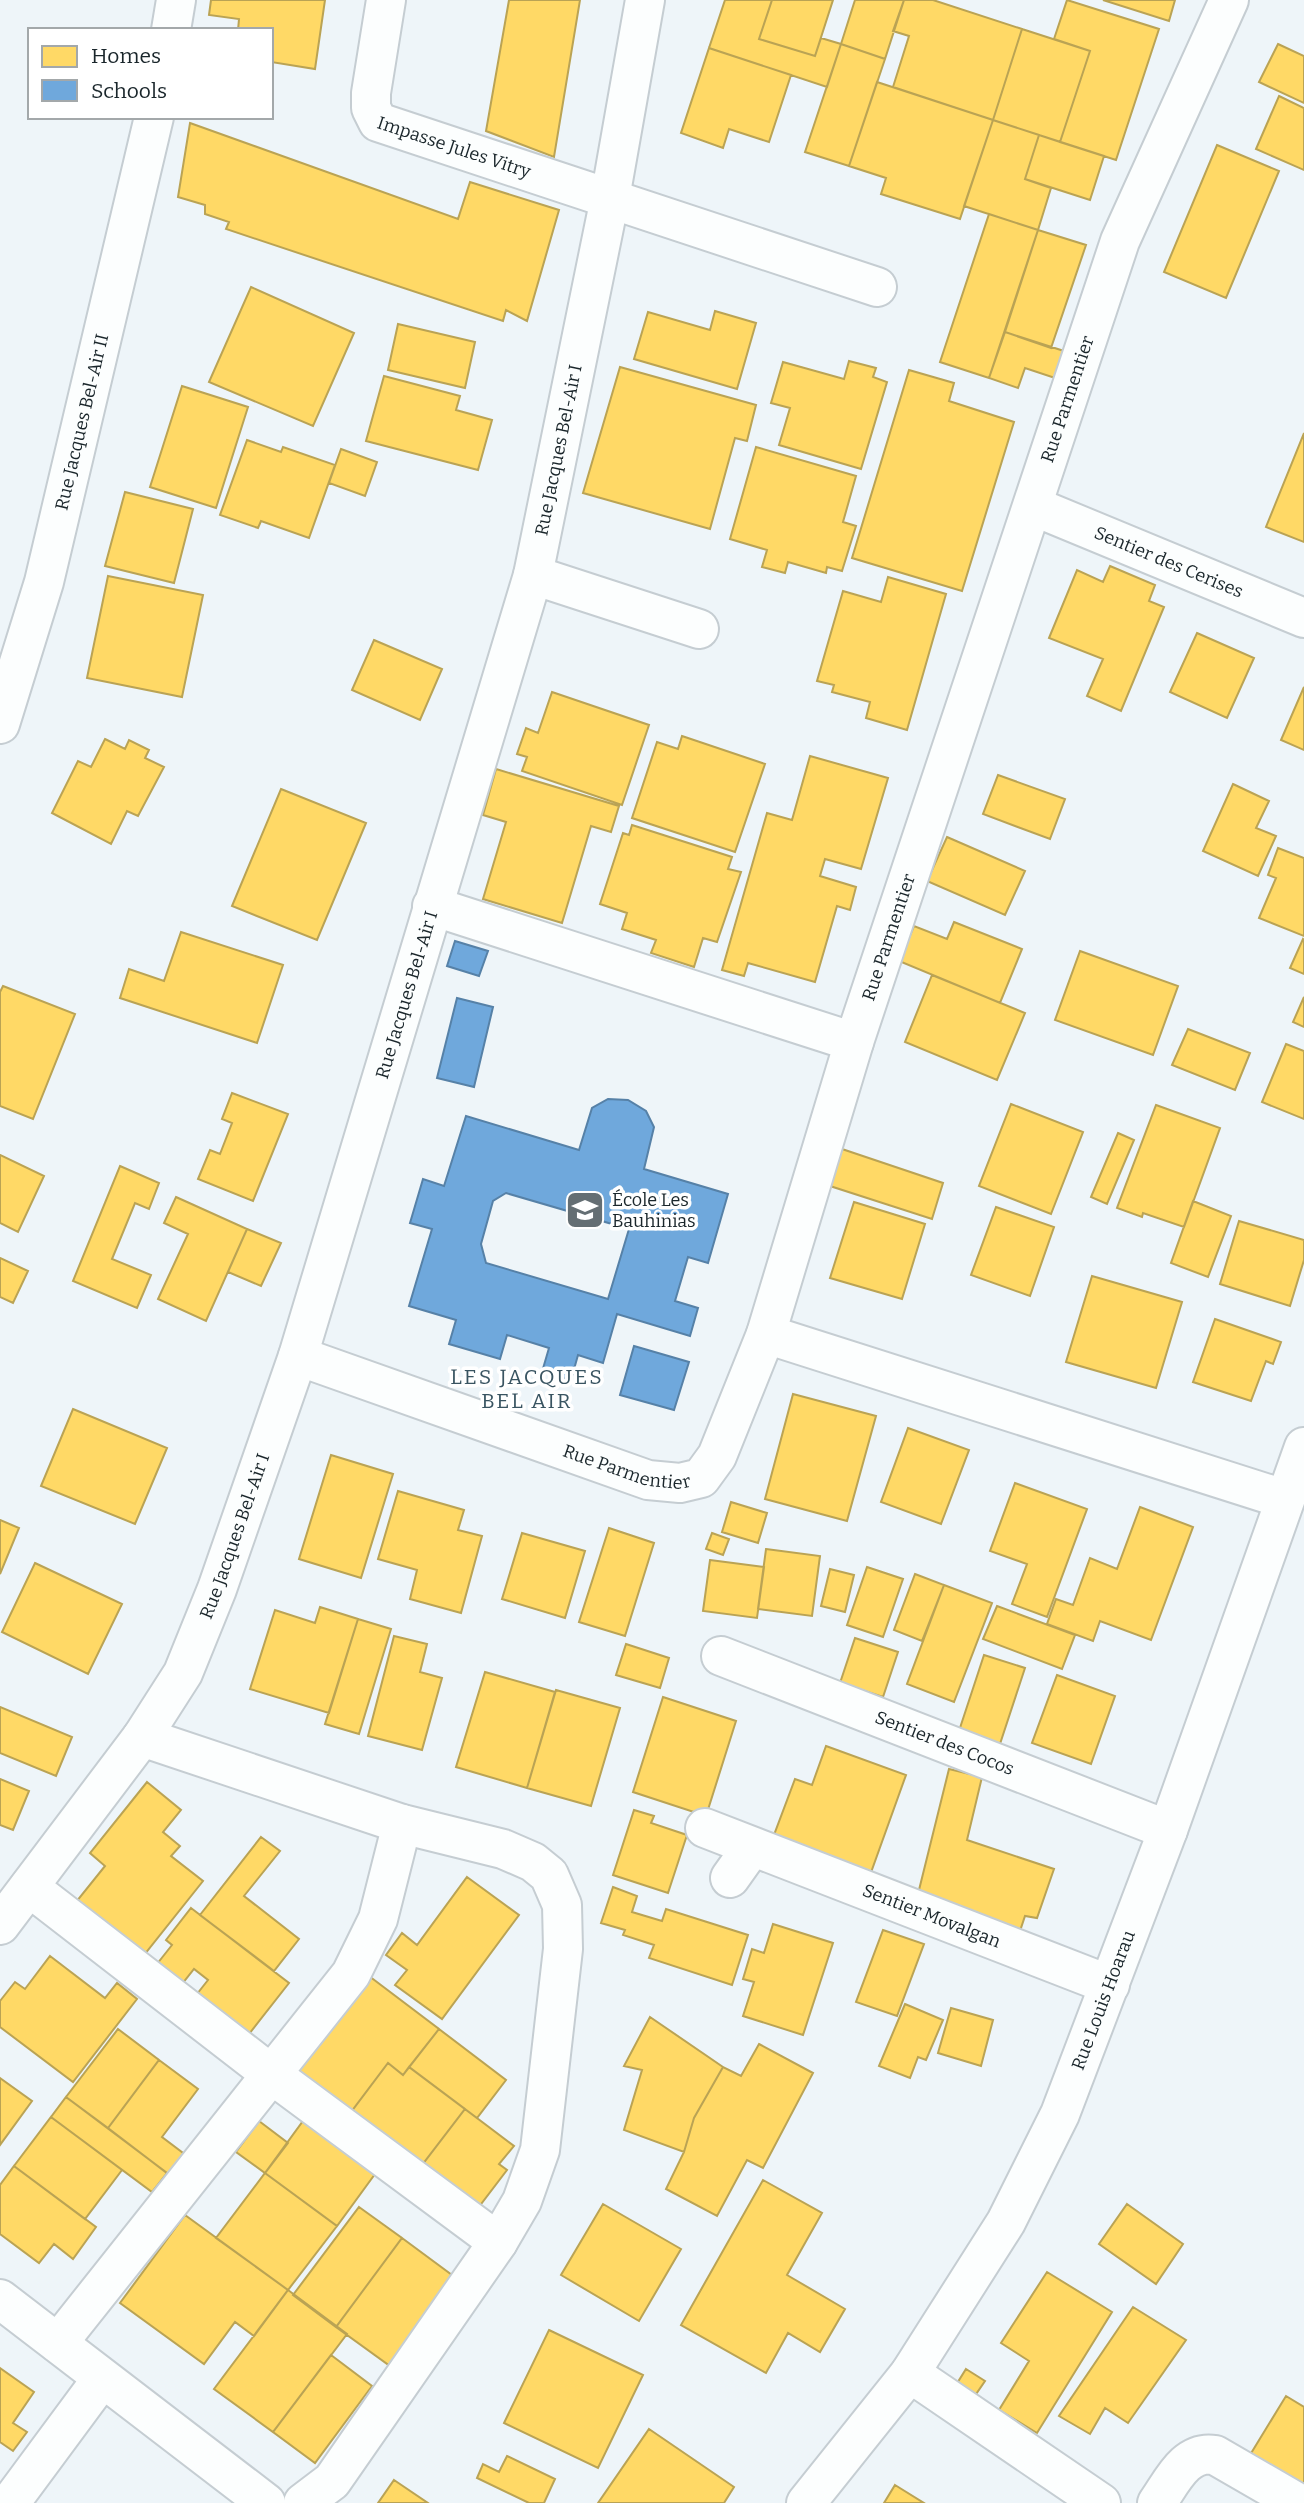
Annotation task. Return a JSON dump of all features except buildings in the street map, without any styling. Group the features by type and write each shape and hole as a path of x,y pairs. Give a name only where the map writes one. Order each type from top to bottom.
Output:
{"street":[{"path":"171,28 176,0"},
{"name":"Impasse Jules Vitry","path":"386,0 371,93 371,108 378,122 610,198"},
{"name":"Rue Jacques Bel-Air I","path":"0,1925 142,1737 183,1673 217,1588 298,1356 533,575 610,198 645,0"},
{"name":"Rue Parmentier","path":"298,1356 648,1480 680,1483 701,1478 718,1456 766,1334 854,1042 1120,241 1229,0"},
{"name":"Rue Jacques Bel-Air II","path":"0,724 44,582 154,119"},
{"path":"610,198 877,287"},
{"name":"Sentier des Cerises","path":"1033,506 1304,618"},
{"path":"533,575 699,629"},
{"path":"432,905 854,1042"},
{"path":"766,1334 1284,1499"},
{"name":"Rue Louis Hoarau","path":"806,2503 910,2373 1006,2222 1060,2114 1168,1830 1304,1447"},
{"name":"Sentier des Cocos","path":"721,1656 1168,1830"},
{"path":"142,1737 402,1824 503,1849 533,1862 549,1875 562,1905 563,1949 540,2150 522,2201 498,2242 332,2481 303,2503"},
{"path":"58,2343 351,1974 379,1919 402,1824"},
{"name":"Sentier Movalgan","path":"705,1828 1110,1985"},
{"path":"730,1878 752,1847"},
{"path":"29,1887 271,2074 498,2242"},
{"path":"0,2299 265,2503"},
{"path":"910,2373 1101,2503"},
{"path":"10,2503 101,2379"},
{"path":"1157,2503 1186,2462 1206,2454 1215,2455 1298,2503"}],"place":[{"name":"École Les Bauhinias","path":"585,1210"}],"district":[{"name":"LES JACQUES BEL AIR","path":"527,1389"}]}
